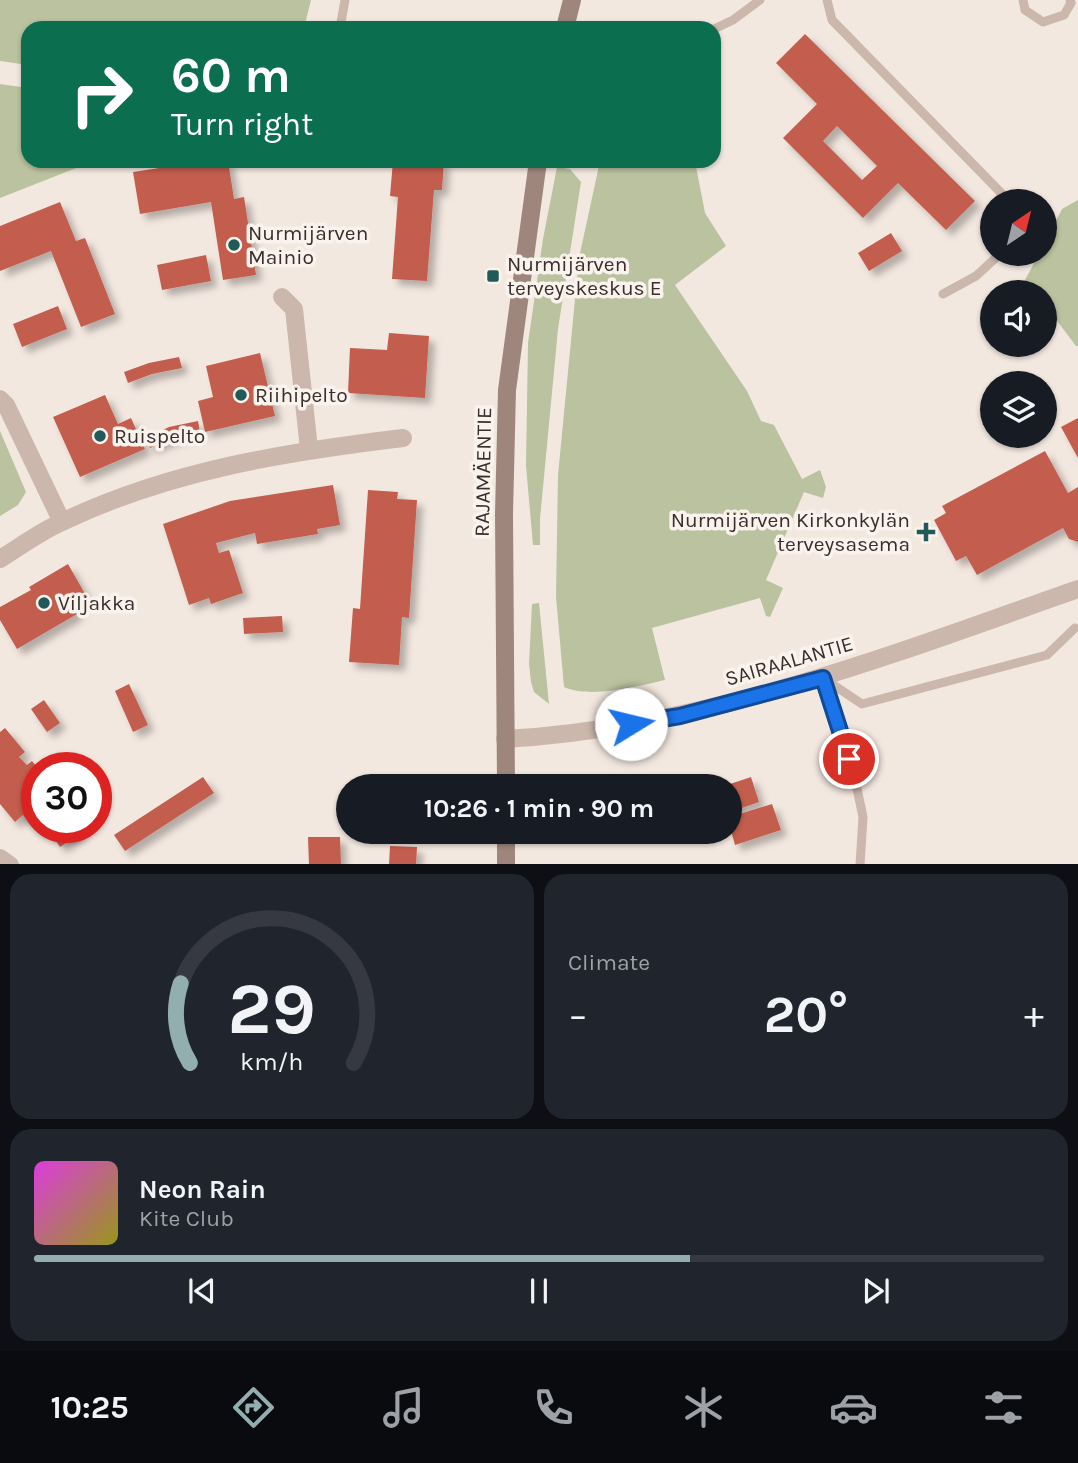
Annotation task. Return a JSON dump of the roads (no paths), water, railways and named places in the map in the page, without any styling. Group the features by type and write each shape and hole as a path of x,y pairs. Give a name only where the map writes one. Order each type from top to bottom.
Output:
{"main road":[{"path":"567,21 572,0"},
{"name":"RAJAMÄENTIE","path":"506,774 506,390 537,168"},
{"path":"506,844 506,864"}],"street":[{"path":"282,297 294,309 309,449"},
{"path":"0,399 6,405 61,522"},
{"path":"0,559 61,522 118,498 185,476 309,449 403,438"},
{"name":"SAIRAALANTIE","path":"505,739 558,736 680,716 823,678 1078,589"},
{"path":"0,858 10,864"}],"lane":[{"path":"341,21 345,0"},
{"path":"721,26 760,0"},
{"path":"827,0 832,20 997,189"},
{"path":"1023,0 1025,10 1043,22 1064,15 1070,0"},
{"path":"943,294 976,276 987,266"},
{"path":"823,678 862,704 1047,655 1075,628"},
{"path":"823,678 855,779 863,817 860,864"}],"place":[{"name":"Nurmijärven Mainio","path":"234,245"},
{"name":"Nurmijärven terveyskeskus E","path":"493,276"},
{"name":"Riihipelto","path":"241,395"},
{"name":"Ruispelto","path":"100,436"},
{"name":"Nurmijärven Kirkonkylän terveysasema","path":"926,532"},
{"name":"Viljakka","path":"44,603"}]}
